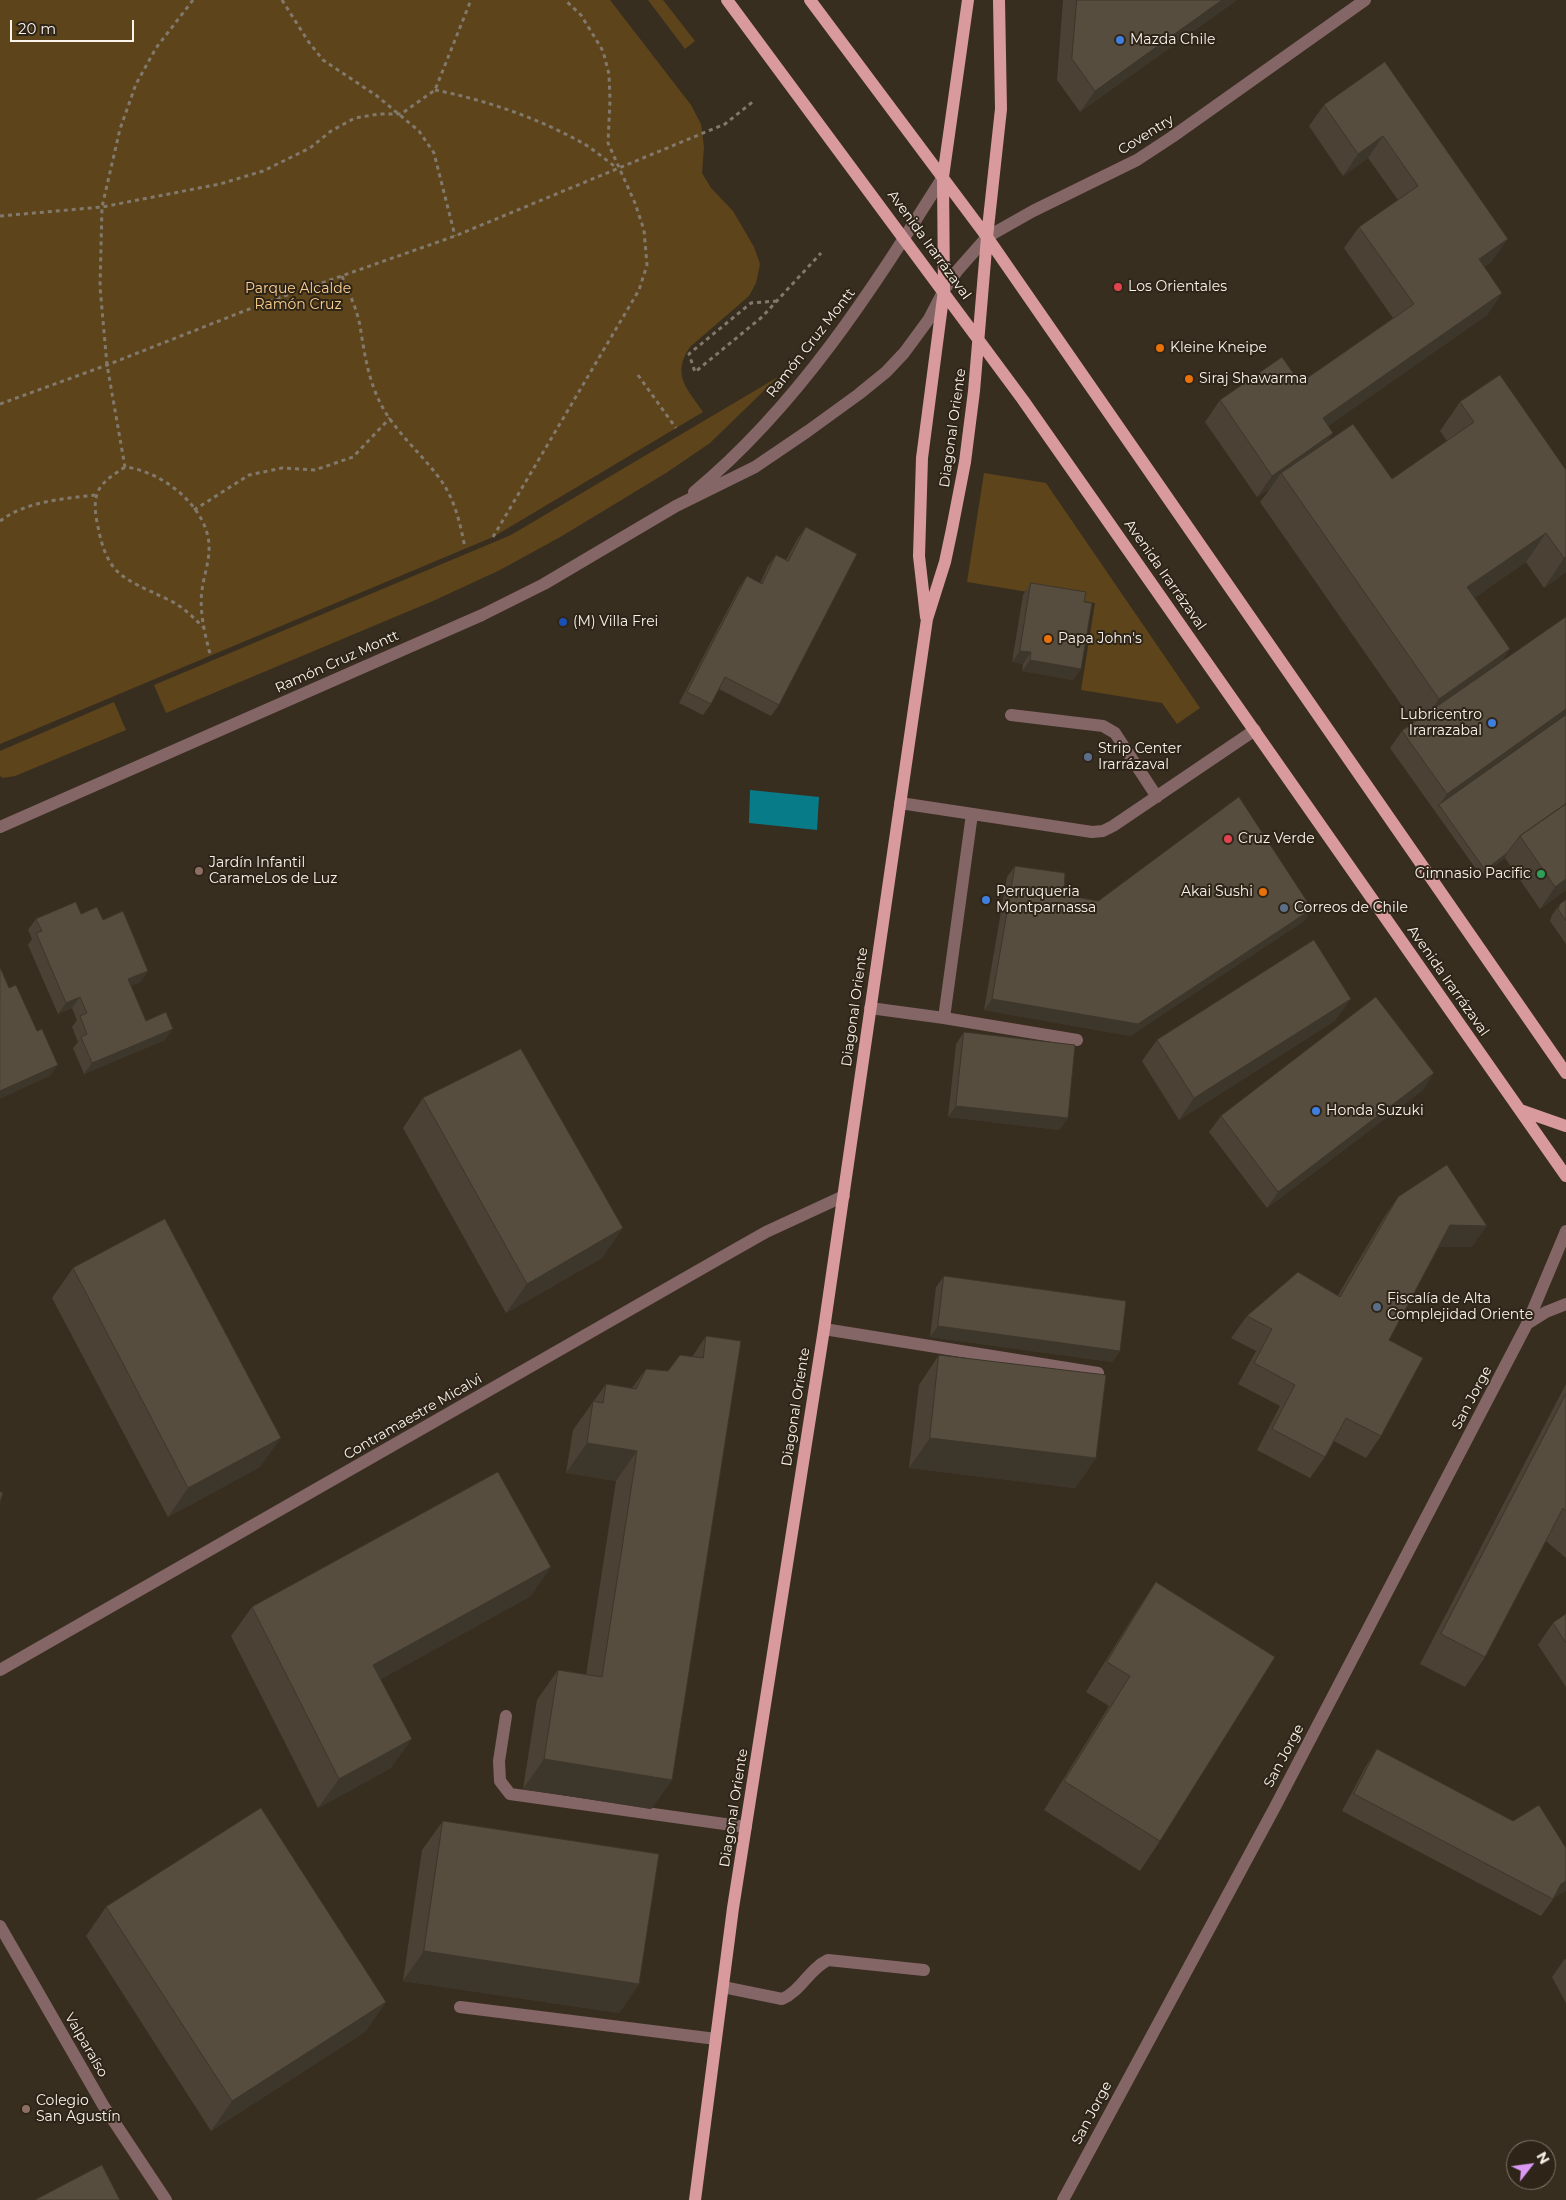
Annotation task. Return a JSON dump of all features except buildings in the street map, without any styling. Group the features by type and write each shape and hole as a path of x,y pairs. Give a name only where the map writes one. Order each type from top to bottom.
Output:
{"main road":[{"name":"Avenida Irarrázaval","path":"727,0 980,340 1566,1176"},
{"path":"810,0 987,237 1566,1073"},
{"name":"Diagonal Oriente","path":"927,620 919,556 922,477 928,407 944,290 943,177 968,0"},
{"name":"Diagonal Oriente","path":"695,2200 746,1827 844,1196 927,620 945,562 961,482 980,340 987,237 1002,109 1000,0"},
{"path":"1520,1110 1566,1126"}],"street":[{"name":"Coventry","path":"944,290 962,265 987,237 1144,155 1366,0"},
{"name":"Ramón Cruz Montt","path":"676,506 736,454 783,406 834,342 905,238 943,177"},
{"name":"Ramón Cruz Montt","path":"0,827 482,615 544,584 676,506 754,467 860,394 886,372 915,340 929,320 944,290"},
{"path":"1011,715 1103,726 1115,733 1157,797"},
{"path":"900,803 1097,831 1113,826 1255,730"},
{"path":"944,1018 972,814"},
{"path":"870,1008 1077,1040"},
{"name":"Contramaestre Micalvi","path":"0,1670 766,1232 844,1196"},
{"name":"San Jorge","path":"1063,2200 1274,1806 1527,1324 1566,1232"},
{"path":"1527,1324 1546,1312 1566,1304"},
{"path":"824,1329 1098,1374"},
{"path":"506,1716 499,1761 500,1781 510,1794 746,1827"},
{"name":"Valparaíso","path":"0,1926 103,2105 166,2200"},
{"path":"723,1987 782,1999 790,1996 818,1965 828,1960 924,1970"},
{"path":"460,2007 716,2039"}],"path":[{"path":"124,467 107,365 100,287 102,207 120,129 136,84 156,48 194,0"},
{"path":"282,0 308,41 323,60 401,114 419,131 434,153 455,236"},
{"path":"0,216 102,207 220,184 263,171 310,148 331,131 355,118 378,114 401,114 434,90 471,0"},
{"path":"493,537 640,290 647,264 644,230 635,203 618,169 608,143 609,74 603,51 581,15 565,0"},
{"path":"434,90 462,95 529,118 586,146 618,169"},
{"path":"0,404 107,365 184,333 455,236 725,124 755,100"},
{"path":"777,301 751,303 689,354 696,372 762,317 777,301 821,253"},
{"path":"342,276 355,306 368,371 378,398 390,418 438,476 450,496 460,520 465,548"},
{"path":"638,375 676,428"},
{"path":"194,510 249,475 282,468 315,470 353,457 390,418"},
{"path":"204,627 184,609 167,599 130,583 116,571 105,555 95,511 95,495 104,480 124,467 141,469 159,477 178,491 194,510 204,527 209,544 202,592 204,627 210,654"},
{"path":"0,521 18,509 95,495"}],"green space":[{"name":"Parque Alcalde Ramón Cruz","path":"0,0 610,0 691,105 701,124 704,147 702,173 711,188 733,211 754,247 760,264 756,283 749,296 690,347 684,357 682,366 683,381 703,412 493,537 0,744"},
{"path":"648,0 663,0 695,41 685,49"},
{"path":"778,377 710,443 666,473 562,536 500,570 433,601 166,713 154,685 511,535"},
{"path":"984,473 1046,483 1200,708 1177,724 1162,703 1081,690 1095,603 967,582"},
{"path":"114,702 126,730 15,776 3,778 0,776 0,751"}],"water":[{"path":"750,790 819,797 817,830 749,823"}],"place":[{"name":"Mazda Chile","path":"1120,40"},
{"name":"Los Orientales","path":"1118,287"},
{"name":"Kleine Kneipe","path":"1160,348"},
{"name":"Siraj Shawarma","path":"1189,379"},
{"name":"(M) Villa Frei","path":"563,622"},
{"name":"Papa John's","path":"1048,639"},
{"name":"Lubricentro Irarrazabal","path":"1492,723"},
{"name":"Strip Center Irarrázaval","path":"1088,757"},
{"name":"Cruz Verde","path":"1228,839"},
{"name":"Jardín Infantil CarameLos de Luz","path":"199,871"},
{"name":"Gimnasio Pacific","path":"1541,874"},
{"name":"Akai Sushi","path":"1263,892"},
{"name":"Perruqueria Montparnassa","path":"986,900"},
{"name":"Correos de Chile","path":"1284,908"},
{"name":"Honda Suzuki","path":"1316,1111"},
{"name":"Fiscalía de Alta Complejidad Oriente","path":"1377,1307"},
{"name":"Colegio San Agustín","path":"26,2109"}]}
